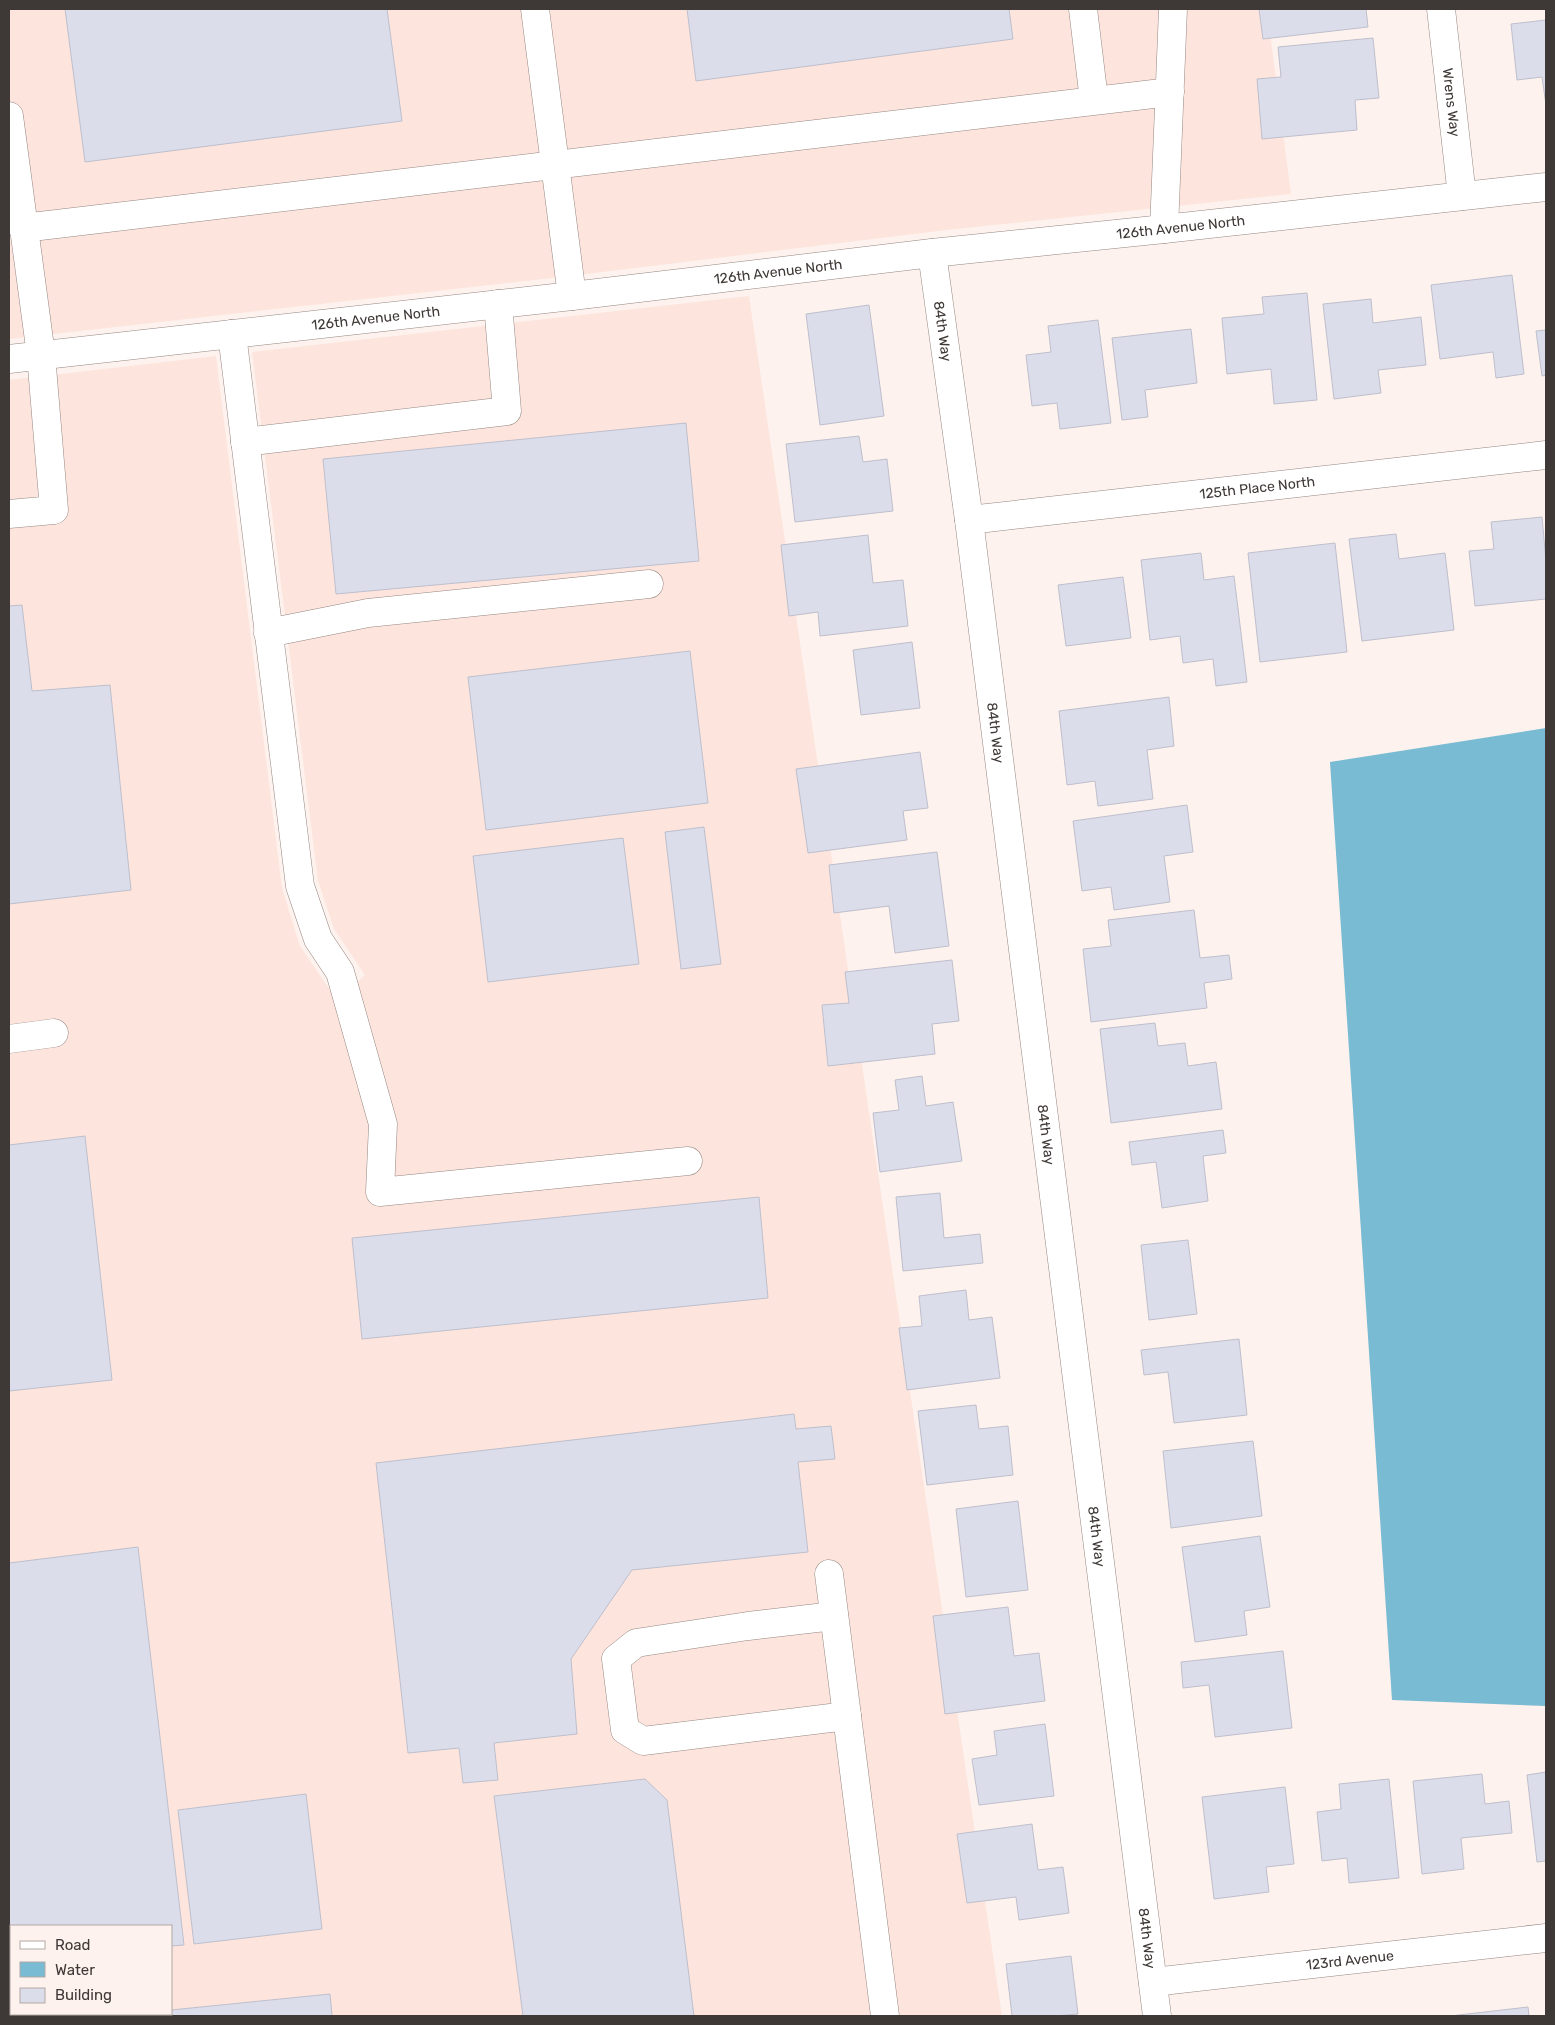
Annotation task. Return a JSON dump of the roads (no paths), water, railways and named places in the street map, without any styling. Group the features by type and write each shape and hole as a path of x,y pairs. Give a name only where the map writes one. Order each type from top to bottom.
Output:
{"street":[{"path":"535,9 572,296"},
{"path":"1083,9 1094,100"},
{"path":"1164,229 1173,9"},
{"name":"Wrens Way","path":"1441,9 1462,196"},
{"path":"23,228 1170,92"},
{"path":"9,116 41,356 54,510 9,514"},
{"name":"126th Avenue North","path":"9,359 572,296 932,252 1164,229 1546,187"},
{"name":"84th Way","path":"932,252 969,520 1157,2016"},
{"path":"245,442 507,411 498,304"},
{"path":"232,334 300,886 318,939 340,972 383,1124 380,1192 688,1161"},
{"name":"125th Place North","path":"969,520 1546,455"},
{"path":"268,633 368,613 649,584"},
{"path":"9,1039 54,1033"},
{"path":"829,1574 885,2016"},
{"path":"834,1616 748,1626 636,1643 616,1659 625,1730 643,1741 847,1716"},
{"name":"123rd Avenue","path":"1153,1982 1546,1938"}],"water":[{"path":"1546,728 1546,1706 1392,1700 1330,762"}]}
